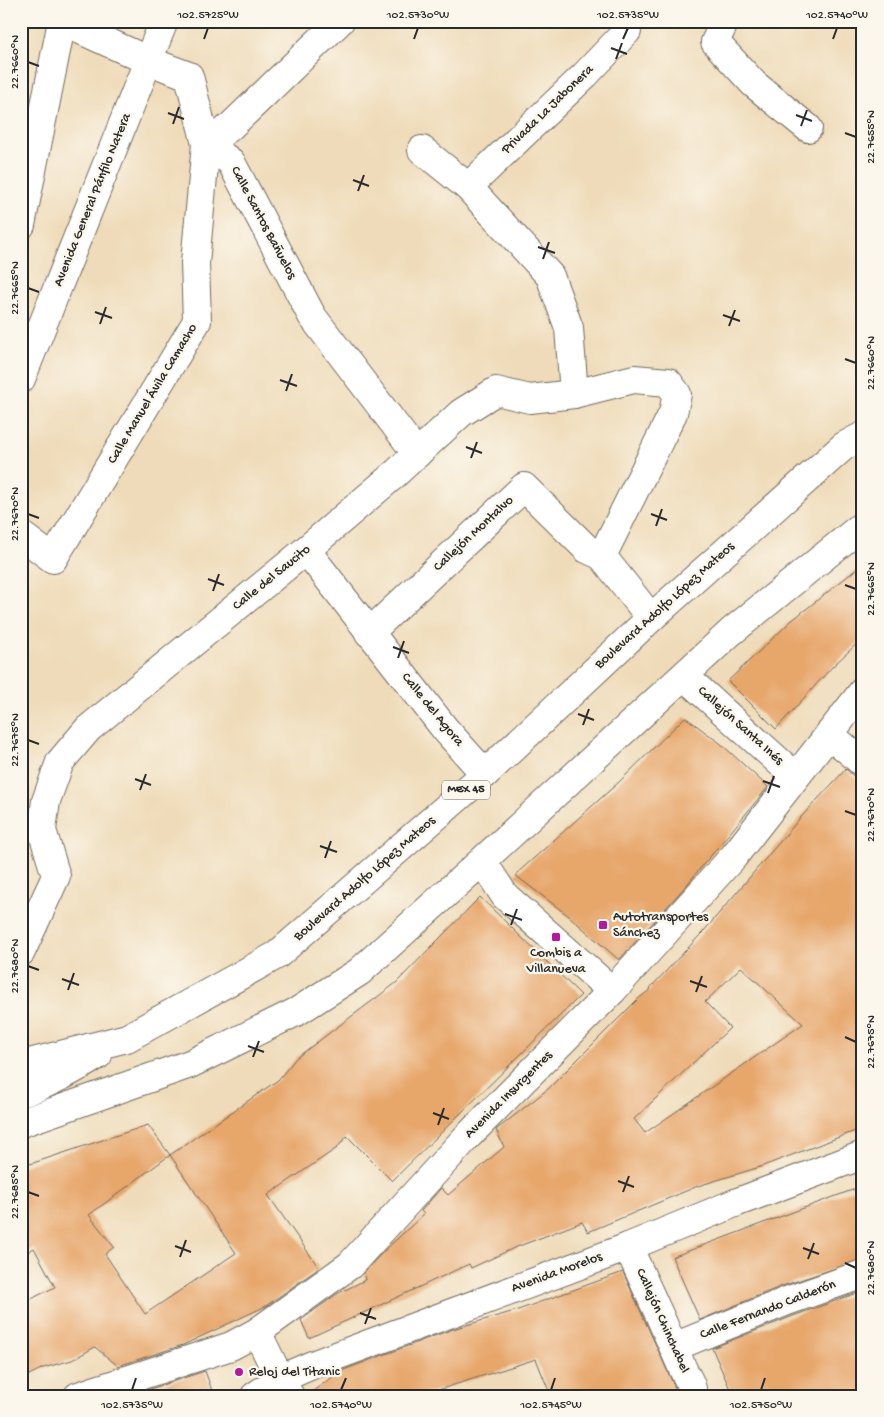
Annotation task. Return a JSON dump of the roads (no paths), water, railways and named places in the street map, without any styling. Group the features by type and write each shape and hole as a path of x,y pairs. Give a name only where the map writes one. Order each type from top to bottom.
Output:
{"street":[{"path":"21,224 61,21 149,61 189,76 206,144 230,127 340,21"},
{"name":"Avenida General Pánfilo Natera","path":"21,379 164,21"},
{"name":"Privada La Jabonera","path":"468,188 585,76 627,31"},
{"path":"720,32 754,84 808,128"},
{"name":"Calle Santos Bañuelos","path":"206,144 231,162 312,316 417,454"},
{"name":"Calle Manuel Ávila Camacho","path":"21,535 53,559 197,321 195,263 206,144"},
{"path":"422,150 468,188 550,276 570,328 574,394"},
{"name":"Calle del Saucito","path":"21,952 56,876 42,830 46,801 60,762 88,729 306,550 417,454 461,413 496,391 530,399 574,394 634,379 668,382 677,394 673,413 602,556"},
{"name":"Boulevard Adolfo López Mateos","path":"21,1065 127,1038 277,955 485,774 651,618 844,446 863,436"},
{"name":"Callejón Montalvo","path":"369,633 524,487 587,549 602,556 651,618"},
{"path":"21,1123 190,1064 298,1011 359,972 731,632 863,525"},
{"name":"Calle del Agora","path":"306,550 445,729 485,774"},
{"name":"Callejón Santa Inés","path":"684,676 795,776"},
{"name":"Avenida Insurgentes","path":"78,1396 231,1346 257,1332 350,1265 465,1139 612,991 734,856 863,691"},
{"path":"829,734 863,763"},
{"path":"482,861 505,896 612,991"},
{"path":"21,1093 77,1068 127,1038"},
{"name":"Avenida Morelos","path":"255,1396 285,1387 312,1365 863,1155"},
{"name":"Callejón Chinchabel","path":"628,1246 693,1389 692,1396"},
{"name":"Calle Fernando Calderón","path":"674,1347 786,1301 863,1274"},
{"path":"257,1332 285,1387"}],"place":[{"name":"Autotransportes Sánchez","path":"603,925"},
{"name":"Combis a Villanueva","path":"556,937"},
{"name":"Reloj del Titanic","path":"239,1372"}]}
